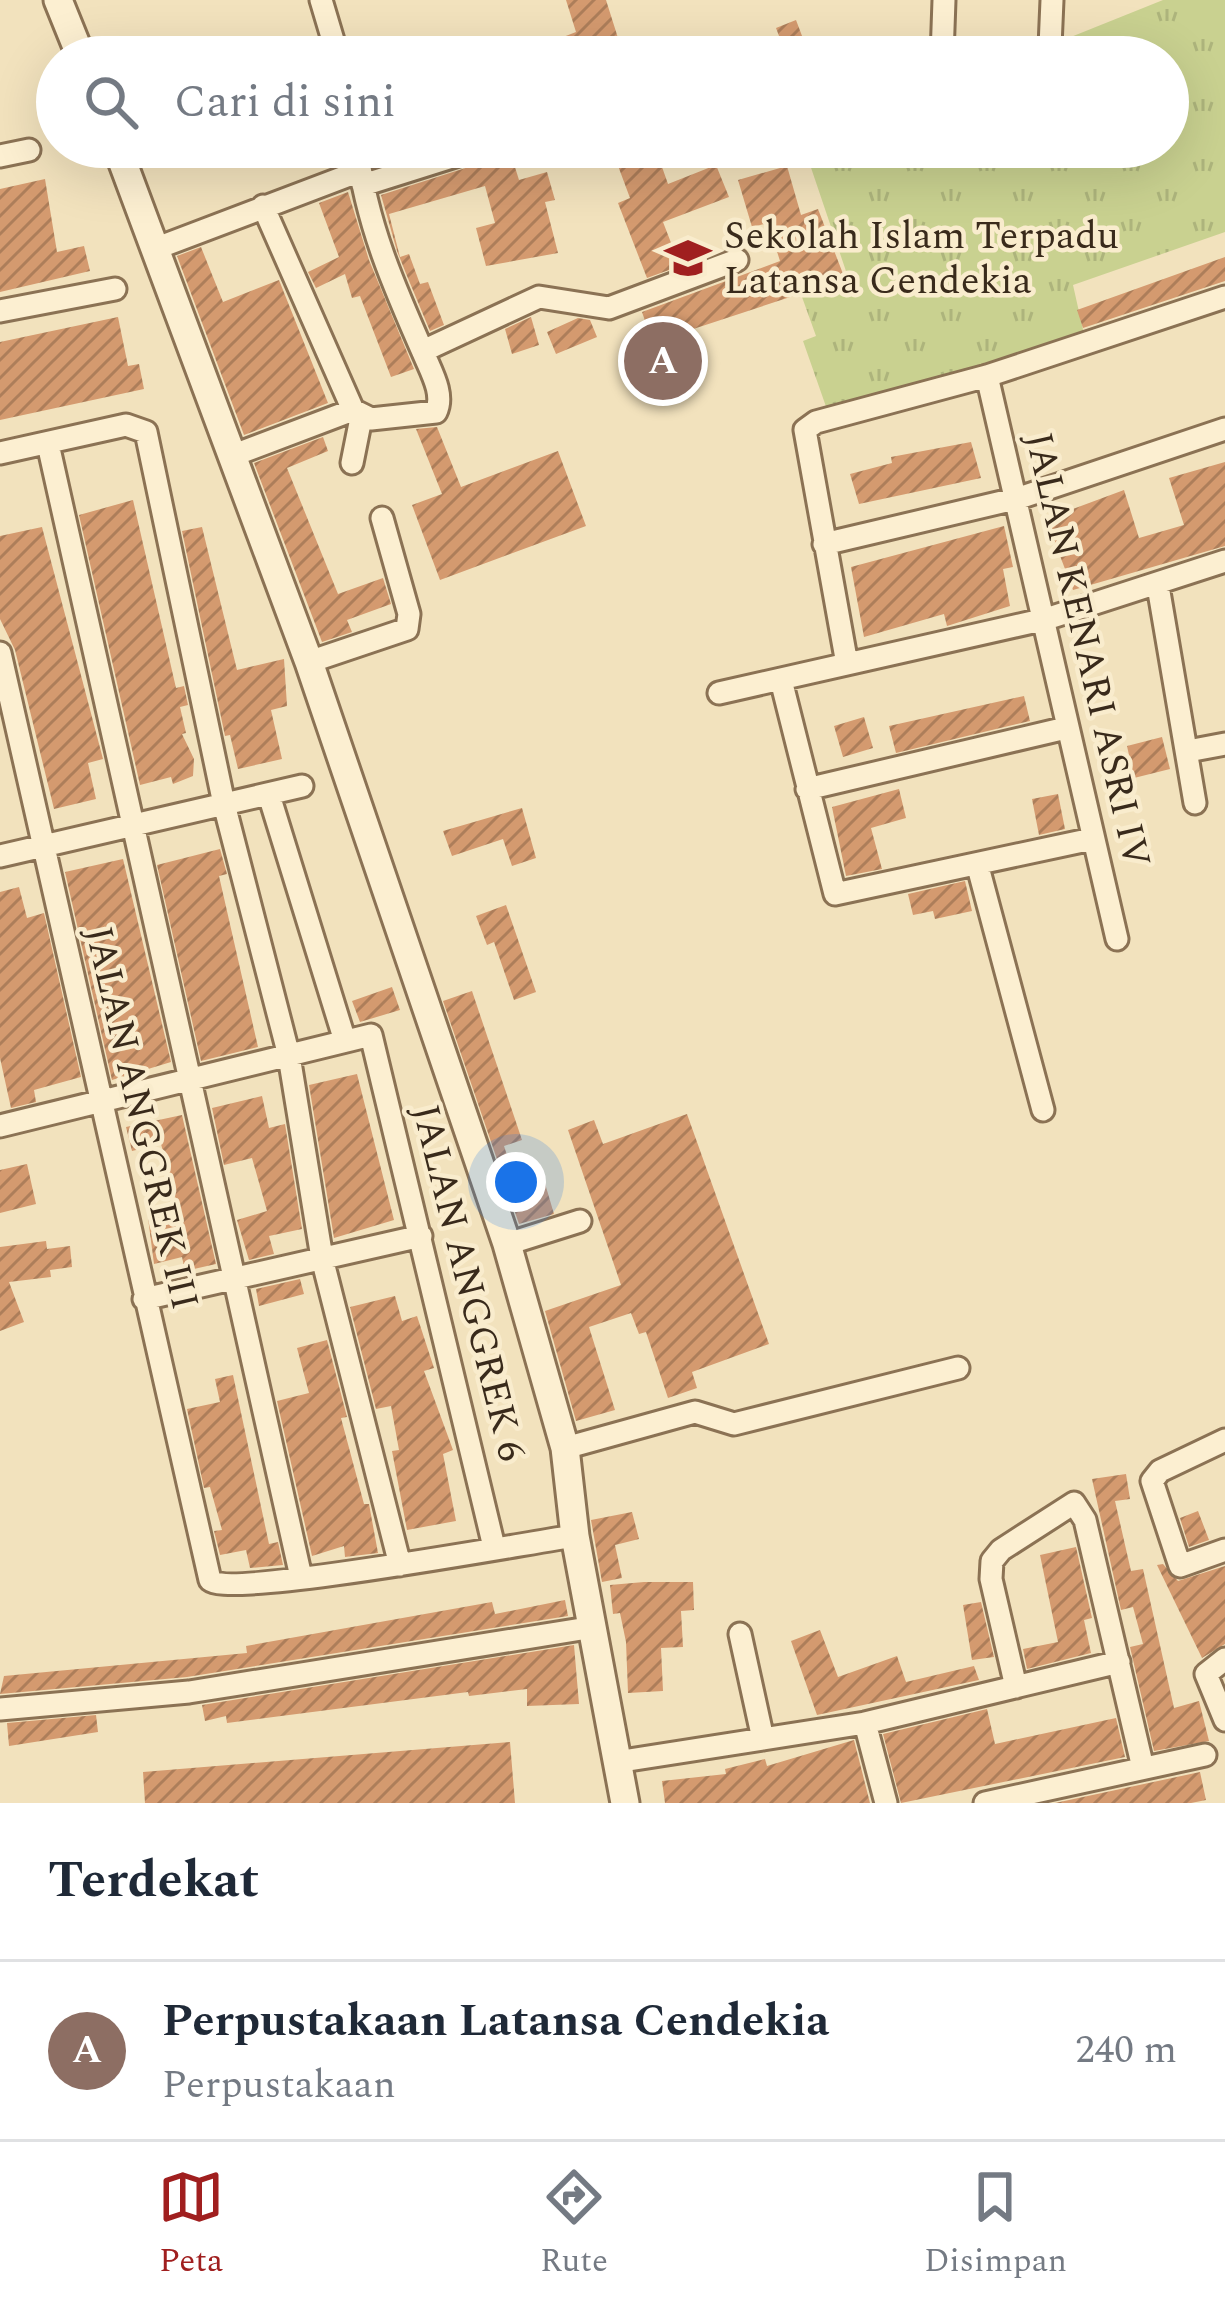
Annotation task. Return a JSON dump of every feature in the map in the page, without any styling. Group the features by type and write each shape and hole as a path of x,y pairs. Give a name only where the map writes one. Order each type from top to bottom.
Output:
{"street":[{"path":"58,0 73,36"},
{"path":"321,0 332,36"},
{"path":"943,36 944,0"},
{"path":"1050,36 1052,0"},
{"path":"0,156 29,150"},
{"path":"125,168 309,662 507,1244 565,1448 575,1536 625,1803"},
{"path":"234,455 357,414 436,412 439,395 382,260 360,168"},
{"path":"157,248 263,206 401,168"},
{"path":"263,206 357,414 352,463"},
{"path":"423,351 539,297 609,308 737,260"},
{"path":"0,311 115,289"},
{"path":"847,664 805,430 816,422 987,376 1225,296"},
{"name":"JALAN KENARI ASRI IV","path":"987,376 1019,498 1066,728 1117,939"},
{"path":"0,453 126,425 146,432 224,804 289,1056 322,1258 400,1564"},
{"path":"824,544 1019,498 1225,428"},
{"path":"48,444 238,1278 301,1577 575,1536"},
{"path":"309,662 406,629 409,614 382,518"},
{"path":"719,693 1046,619 1225,561"},
{"path":"1158,586 1195,803"},
{"name":"JALAN ANGGREK III","path":"0,653 210,1580 225,1586 301,1577"},
{"path":"781,680 835,894 1092,839"},
{"path":"807,789 1066,728"},
{"path":"1188,751 1225,743"},
{"path":"0,856 302,785"},
{"path":"2,1118 101,1102 345,1041 269,795"},
{"path":"978,867 1043,1110"},
{"name":"JALAN ANGGREK 6","path":"345,1041 370,1036 494,1547"},
{"path":"507,1244 580,1221"},
{"path":"144,1299 421,1236"},
{"path":"565,1448 694,1412 734,1424 958,1368"},
{"path":"1225,1440 1160,1471 1152,1480 1180,1566 1225,1550"},
{"path":"1016,1687 990,1567 1000,1550 1070,1504 1077,1505 1085,1520 1143,1768"},
{"path":"0,1709 189,1692 594,1627"},
{"path":"740,1634 763,1739"},
{"path":"1225,1659 1206,1674 1225,1720"},
{"path":"616,1762 865,1723 1119,1661"},
{"path":"865,1723 886,1803"},
{"path":"986,1803 1075,1793 1143,1768 1205,1755"}],"green space":[{"path":"1163,0 1225,0 1225,232 1073,285 1086,343 830,418 803,341 816,336 802,297 850,283 811,168 1189,168 1189,36 1073,36"}],"building":[{"path":"566,0 606,0 617,36 566,36 576,32"},
{"path":"796,20 802,36 779,36 776,28"},
{"path":"465,168 515,168 519,180 547,172 555,200 545,202 558,253 486,266 476,228 495,223 485,186 389,214 400,257 409,254 420,284 428,282 444,325 430,331 397,251 381,195"},
{"path":"619,168 662,168 668,184 717,168 729,197 663,222 680,266 647,278 618,203 630,198"},
{"path":"788,168 801,215 818,209 845,279 675,335 685,366 648,379 641,355 655,350 642,312 780,261 768,223 752,227 738,180"},
{"path":"45,179 57,252 84,246 90,271 0,292 0,189"},
{"path":"348,192 369,260 414,369 391,377 360,296 352,298 345,274 316,288 308,272 339,257 319,203"},
{"path":"201,247 223,302 279,280 328,403 244,435 177,256"},
{"path":"1225,257 1225,281 1083,328 1077,310"},
{"path":"118,317 128,366 139,364 144,389 0,420 0,342"},
{"path":"531,317 539,345 512,354 505,329"},
{"path":"578,318 590,320 597,337 556,354 547,332"},
{"path":"437,427 461,487 558,451 586,526 440,580 412,505 442,494 416,429"},
{"path":"323,437 328,451 287,468 338,594 383,578 391,604 347,620 352,632 322,642 254,463"},
{"path":"971,442 981,478 859,504 850,474 892,463 891,457"},
{"path":"1225,462 1225,546 1073,590 1046,519 1124,490 1139,538 1184,525 1169,478"},
{"path":"133,500 176,688 184,686 188,705 180,707 186,733 182,734 194,759 193,776 173,784 171,777 140,785 79,515"},
{"path":"1004,526 1013,567 1003,569 1010,606 947,626 944,614 864,637 851,567"},
{"path":"42,527 103,759 88,763 96,799 54,809 15,650 0,619 0,536"},
{"path":"202,527 237,670 284,659 287,706 271,710 282,759 238,769 230,735 225,736 182,531"},
{"path":"1024,696 1030,721 896,753 889,726"},
{"path":"864,717 873,748 843,757 834,726"},
{"path":"1162,737 1170,769 1134,778 1127,746"},
{"path":"899,789 906,818 871,828 882,869 846,876 832,807"},
{"path":"1058,794 1065,829 1039,835 1032,799"},
{"path":"522,808 536,858 512,866 503,839 452,856 443,831"},
{"path":"220,849 227,874 219,876 258,1047 201,1061 157,865"},
{"path":"123,859 171,1062 112,1080 65,872"},
{"path":"965,881 972,911 935,919 933,911 913,915 908,894"},
{"path":"19,887 27,918 44,913 81,1077 34,1090 36,1102 11,1108 0,1058 0,892"},
{"path":"506,905 536,992 514,1000 494,942 487,945 476,916"},
{"path":"392,987 400,1010 360,1022 352,1001"},
{"path":"472,991 522,1140 504,1146 518,1188 544,1180 554,1214 519,1224 443,1001"},
{"path":"357,1074 394,1220 334,1238 309,1085"},
{"path":"262,1096 269,1128 285,1124 302,1229 269,1236 274,1254 249,1260 237,1220 267,1211 252,1158 224,1165 212,1108"},
{"path":"687,1114 769,1344 692,1372 697,1388 668,1398 646,1332 639,1334 631,1313 589,1327 615,1410 576,1421 545,1311 621,1285 568,1130 594,1120 603,1144"},
{"path":"182,1115 216,1264 185,1271 182,1257 154,1264 148,1218 179,1211 161,1144 132,1151 126,1127"},
{"path":"27,1164 36,1204 0,1213 0,1170"},
{"path":"46,1241 47,1249 70,1246 72,1267 50,1270 51,1277 9,1282 24,1322 0,1331 0,1247"},
{"path":"300,1279 304,1294 259,1306 256,1289"},
{"path":"395,1296 402,1321 417,1316 434,1368 424,1371 453,1450 443,1454 456,1521 407,1530 392,1451 399,1450 391,1406 376,1409 350,1307"},
{"path":"327,1340 347,1417 341,1418 364,1504 369,1504 378,1553 345,1557 344,1546 312,1556 277,1401 309,1393 297,1348"},
{"path":"233,1375 269,1544 278,1542 283,1565 250,1568 246,1550 220,1555 214,1531 222,1530 210,1487 204,1488 187,1409 220,1402 215,1379"},
{"path":"1126,1474 1130,1499 1115,1501 1131,1571 1143,1569 1174,1708 1199,1701 1209,1741 1154,1751 1130,1647 1143,1644 1133,1607 1121,1610 1092,1479"},
{"path":"1198,1511 1209,1540 1189,1547 1180,1518"},
{"path":"632,1512 639,1539 615,1545 622,1578 602,1582 591,1520"},
{"path":"1076,1547 1092,1618 1084,1620 1091,1653 1027,1669 1023,1649 1058,1642 1040,1555"},
{"path":"1163,1564 1178,1581 1225,1566 1225,1644 1202,1658 1157,1565"},
{"path":"693,1582 694,1610 681,1611 683,1647 661,1648 663,1691 628,1693 626,1642 620,1613 613,1614 610,1585"},
{"path":"565,1600 568,1616 187,1677 0,1694 4,1676 247,1653 246,1646 492,1602 495,1614"},
{"path":"981,1602 994,1657 972,1660 963,1605"},
{"path":"820,1630 838,1677 897,1656 906,1682 974,1666 979,1680 817,1715 791,1641"},
{"path":"574,1645 579,1704 527,1706 527,1689 469,1696 468,1692 227,1723 226,1716 205,1721 202,1705"},
{"path":"987,1709 995,1744 1116,1718 1125,1757 901,1803 883,1734"},
{"path":"96,1715 98,1732 9,1746 7,1723"},
{"path":"854,1740 870,1803 665,1803 662,1781 726,1774 725,1769 765,1759 767,1766"},
{"path":"510,1742 515,1803 145,1803 143,1772"},
{"path":"1200,1772 1206,1800 1055,1803"}],"place":[{"name":"Sekolah Islam Terpadu Latansa Cendekia","path":"688,258"},
{"name":"Perpustakaan Latansa Cendekia","path":"663,361"}]}
